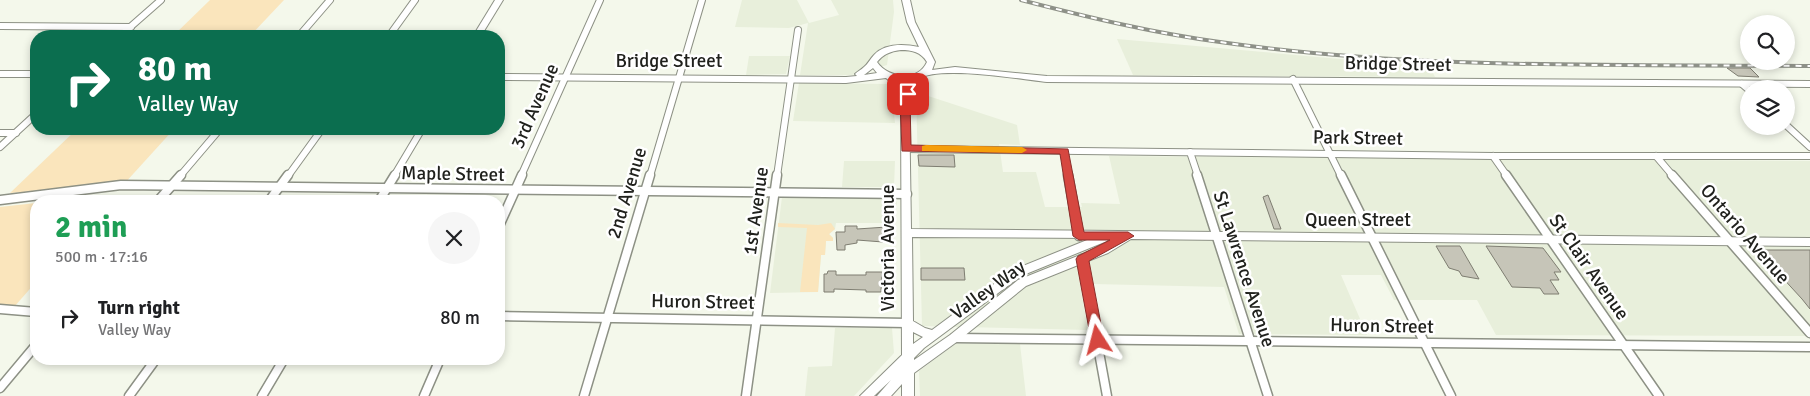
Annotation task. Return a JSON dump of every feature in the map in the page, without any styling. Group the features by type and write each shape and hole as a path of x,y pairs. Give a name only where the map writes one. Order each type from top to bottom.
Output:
{"main road":[{"path":"482,30 499,0"},
{"path":"906,0 906,8 912,25 928,56"},
{"path":"900,47 910,40 912,25"},
{"name":"Bridge Street","path":"838,78 862,73 874,64 879,55 900,47 916,49 942,64 973,68 987,73"},
{"name":"Victoria Avenue","path":"908,396 905,100 909,84 930,66 928,56"},
{"name":"Victoria Avenue","path":"874,64 878,70 898,83 905,100"},
{"name":"Bridge Street","path":"505,77 852,79 871,75 904,78 947,70 1047,79 1740,84"},
{"path":"0,74 30,74"},
{"name":"Bridge Street","path":"1795,84 1810,84"},
{"name":"Queen Street","path":"906,233 1810,242"},
{"name":"Valley Way","path":"866,396 908,355 1017,274 1109,236"},
{"name":"Valley Way","path":"883,396 907,371 954,338 1022,283 1082,259 1128,236"},
{"path":"907,323 922,332 935,335"}],"street":[{"path":"127,30 161,0"},
{"path":"304,30 330,0"},
{"path":"392,30 414,0"},
{"name":"3rd Avenue","path":"505,212 600,0"},
{"name":"2nd Avenue","path":"584,396 702,0"},
{"path":"0,26 131,27"},
{"name":"1st Avenue","path":"746,396 798,30"},
{"path":"1293,80 1374,238 1451,396"},
{"path":"0,147 30,120"},
{"path":"0,133 16,133"},
{"path":"1795,133 1810,147"},
{"path":"163,195 215,135"},
{"path":"274,195 318,135"},
{"path":"383,195 418,135"},
{"name":"Park Street","path":"906,149 1494,156 1810,156"},
{"path":"1064,151 1079,236"},
{"name":"St Lawrence Avenue","path":"1190,152 1268,396"},
{"name":"St Clair Avenue","path":"1494,156 1659,396"},
{"name":"Ontario Avenue","path":"1656,156 1810,333"},
{"name":"Maple Street","path":"40,195 121,185 278,189 906,194"},
{"name":"Maple Street","path":"0,200 30,196"},
{"path":"1082,259 1107,396"},
{"path":"0,309 30,312"},
{"name":"Huron Street","path":"505,316 907,323"},
{"name":"Huron Street","path":"954,338 1810,347"},
{"path":"0,388 30,352"},
{"path":"129,396 152,365"},
{"path":"262,396 280,365"},
{"path":"424,396 437,365"}],"shaded area":[{"path":"210,0 284,0 256,30 179,30"},
{"path":"742,0 797,0 809,23 839,15 831,0 893,0 894,12 887,65 852,75 800,75 808,23 789,28 735,27"},
{"path":"1117,39 1430,67 1435,77 1133,75"},
{"path":"749,56 790,56 786,74 746,75"},
{"path":"799,83 891,84 895,123 793,121"},
{"path":"916,92 1017,125 1020,145 999,144 1003,172 1036,172 1045,207 1082,207 1081,203 1120,204 1109,156 1810,161 1810,336 1496,335 1477,300 1394,300 1381,275 1341,275 1367,335 1239,334 1224,287 1093,284 1080,284 1088,330 922,326"},
{"path":"71,135 169,135 124,184 10,193"},
{"path":"844,161 895,161 894,187 842,187"},
{"path":"782,197 897,198 895,223 836,223 835,229 829,234 833,241 826,241 825,255 821,255 818,292 770,293"},
{"path":"30,204 30,289 14,307 0,305 0,207"},
{"path":"778,223 818,225 831,223 835,229 829,234 833,241 826,241 825,255 821,255 818,292 800,292 807,228 778,227"},
{"path":"835,328 892,328 894,353 854,396 805,396 808,367 832,366"},
{"path":"955,344 1020,344 1026,396 920,396 919,371"}],"building":[{"path":"1727,68 1752,70 1759,77 1738,76"},
{"path":"918,155 954,155 955,167 919,166"},
{"path":"1268,195 1281,229 1274,229 1263,197"},
{"path":"845,226 857,226 857,229 887,227 887,236 883,235 883,242 857,240 857,243 845,245 845,250 837,250 836,232 845,232"},
{"path":"1436,246 1460,246 1479,279 1462,276 1459,271 1449,268"},
{"path":"1486,246 1543,248 1561,272 1554,272 1559,280 1550,280 1559,294 1544,294 1540,288 1512,287"},
{"path":"1757,250 1810,250 1810,309 1802,299"},
{"path":"921,268 964,268 965,280 921,280"},
{"path":"828,271 836,271 836,275 866,275 866,272 882,272 881,292 834,289 834,292 824,292 824,274 827,274"}],"railway":[{"path":"1021,0 1170,34 1293,51 1367,57 1514,64 1810,66"}],"slow traffic":[{"path":"926,149 1022,150"}],"route":[{"path":"908,94 905,100 906,149 1064,151 1079,236 1128,236 1104,250 1082,259 1098,340"}]}
